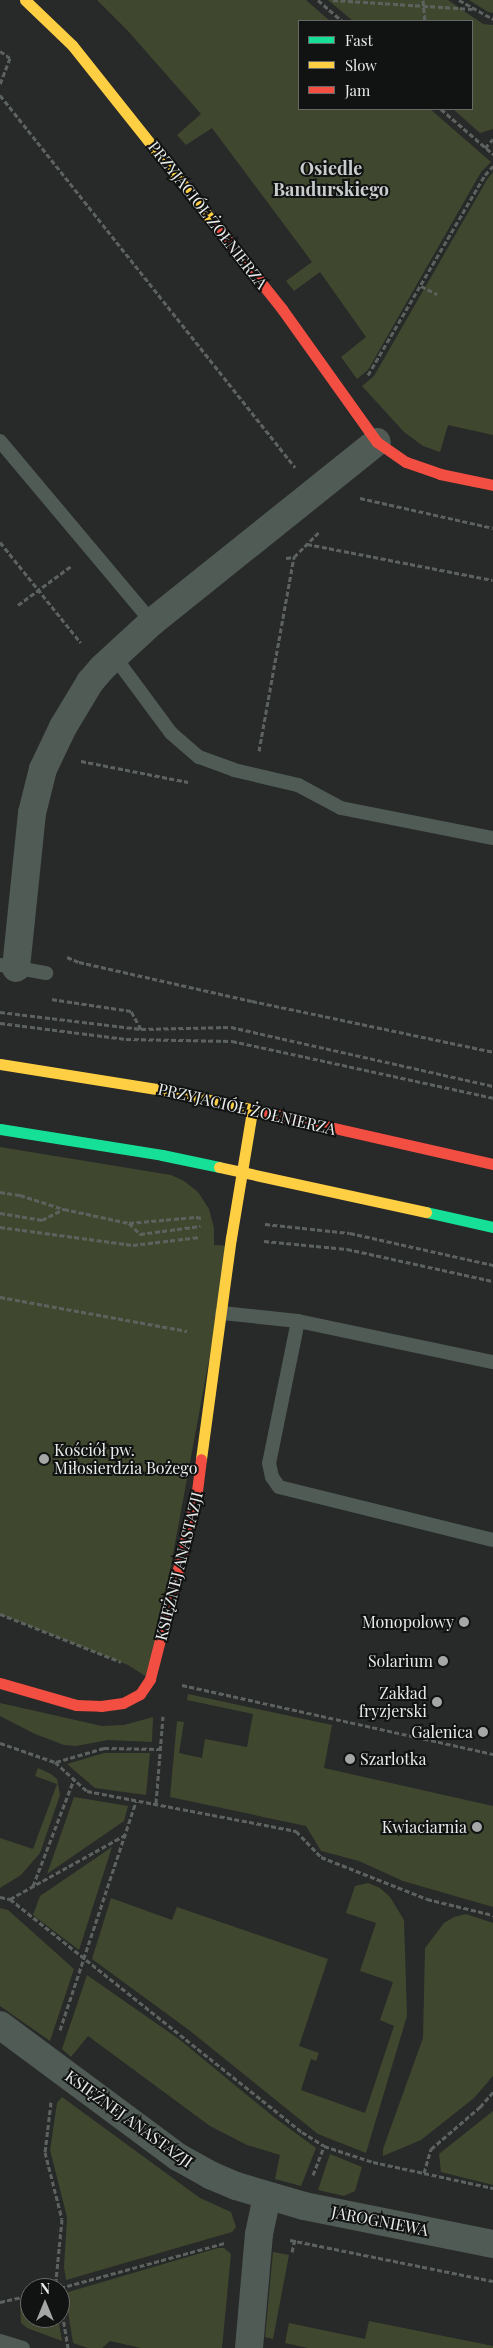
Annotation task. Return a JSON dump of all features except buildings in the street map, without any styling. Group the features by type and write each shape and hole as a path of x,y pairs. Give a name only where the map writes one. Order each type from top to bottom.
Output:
{"street":[{"name":"PRZYJACIÓŁ ŻOŁNIERZA","path":"25,0 72,46 107,87 282,309 377,442 406,462 440,474 493,484"},
{"path":"8,967 32,813 43,769 63,727 90,682 108,662 152,622 377,442"},
{"name":"PRZYJACIÓŁ ŻOŁNIERZA","path":"0,1064 169,1091 493,1164"},
{"name":"KSIĘŻNEJ ANASTAZJI","path":"0,1683 68,1703 101,1706 123,1703 140,1694 150,1679 196,1499 231,1238 252,1111"},
{"path":"0,1129 162,1155 493,1227"},
{"name":"KSIĘŻNEJ ANASTAZJI","path":"0,2025 178,2157 210,2175 267,2196"},
{"path":"249,2348 259,2234 267,2196"},
{"name":"JAROGNIEWA","path":"267,2196 304,2206 493,2244"}],"lane":[{"path":"0,442 152,622"},
{"path":"108,662 171,733 199,757 255,776 298,785 341,808 493,838"},
{"path":"8,967 46,973"},
{"path":"222,1313 298,1321 493,1362"},
{"path":"298,1321 269,1463 272,1477 279,1488 493,1540"},
{"path":"0,2341 23,2348"}],"path":[{"path":"318,0 341,20"},
{"path":"333,0 473,9"},
{"path":"422,0 425,20"},
{"path":"459,0 493,19"},
{"path":"0,51 10,58 0,84"},
{"path":"0,95 315,492"},
{"path":"442,110 493,154"},
{"path":"485,148 493,139"},
{"path":"343,395 371,373 485,175 493,166"},
{"path":"421,286 437,294"},
{"path":"352,497 493,528"},
{"path":"255,776 294,557 321,530"},
{"path":"260,534 493,580"},
{"path":"0,542 39,590 108,662"},
{"path":"282,558 294,557"},
{"path":"18,605 55,579"},
{"path":"61,952 79,962 493,1052"},
{"path":"43,997 132,1011 141,1029"},
{"path":"0,1012 141,1029 232,1028 493,1086"},
{"path":"0,1023 126,1039 232,1041 493,1098"},
{"path":"0,1192 20,1195 64,1209"},
{"path":"129,1223 196,1217"},
{"path":"0,1297 219,1336"},
{"path":"0,1614 128,1665"},
{"path":"175,1688 184,1684 493,1754"},
{"path":"156,1803 163,1723"},
{"path":"0,1743 56,1762 87,1791 296,1831 321,1857 427,1899 493,1915"},
{"path":"56,1762 104,1748 161,1749"},
{"path":"33,1886 74,1779"},
{"path":"59,2032 136,1801"},
{"path":"10,1899 126,1834"},
{"path":"0,1897 10,1899 302,2132 324,2146 373,2162 493,2188"},
{"path":"424,2173 431,2149 480,2107 493,2092"},
{"path":"50,2114 44,2152 62,2219 56,2278"},
{"path":"310,2182 324,2146"},
{"path":"70,2285 259,2234"},
{"path":"294,2241 493,2282"},
{"path":"0,2302 20,2297"},
{"path":"65,2328 68,2348"}],"green space":[{"path":"97,0 306,0 329,20 298,20 298,110 431,110 491,162 481,172 368,370 357,379 341,357 366,337 320,272 294,291 286,281 312,262 212,128 186,145 177,135 201,114 128,31"},
{"path":"328,0 448,0 483,24 493,25 493,129 480,133 454,110 473,110 473,20 352,20"},
{"path":"469,0 493,0 493,13 488,12"},
{"path":"493,172 493,435 448,425 440,452 423,446 404,432 362,386 374,376"},
{"path":"0,1147 171,1175 184,1181 198,1192 209,1209 214,1228 214,1245 230,1246 150,1679 128,1665 0,1614"},
{"path":"188,1694 332,1725 324,1768 493,1806 493,1907 403,1881 359,1861 321,1851 306,1826 170,1797 177,1721 184,1722 179,1753 202,1758 205,1739 247,1747 253,1714 187,1700"},
{"path":"0,1703 102,1726 124,1725 153,1717 152,1742 108,1740 76,1746 64,1745 35,1734 0,1716"},
{"path":"104,1753 150,1753 146,1795 95,1788 67,1764"},
{"path":"38,1768 57,1779 60,1795 40,1853 21,1875 0,1888 0,1838 33,1849 57,1784 35,1776"},
{"path":"74,1797 128,1806 124,1821 47,1874"},
{"path":"112,1847 79,1950 33,1915 40,1896"},
{"path":"368,1883 380,1888 390,1897 404,1920 407,2016 366,2153 318,2134 189,2030 92,1959 111,1898 172,1920 177,1907 328,1959 299,2046 319,2053 316,2061 311,2059 301,2090 365,2113 394,2026 380,2020 393,1982 360,1971 376,1923 346,1913 355,1886"},
{"path":"0,1908 8,1910 74,1969 50,2041 0,2006"},
{"path":"466,1914 493,1923 493,2076 474,2098 421,2140 383,2156 383,2149 423,2038 425,1948 444,1923 454,1917"},
{"path":"87,1975 180,2040 275,2118 316,2148 301,2186 275,2179 280,2155 247,2145 210,2126 88,2036 71,2057 62,2049"},
{"path":"62,2097 200,2198 231,2212 236,2227 232,2232 70,2279 66,2278 64,2267 67,2217 50,2150 57,2103"},
{"path":"493,2111 493,2185 441,2172 439,2154"},
{"path":"330,2154 362,2167 355,2191 344,2196 318,2190"},
{"path":"218,2248 224,2248 231,2254 222,2348 141,2348 110,2341 102,2348 88,2348 73,2343 70,2324 70,2292"},
{"path":"273,2252 289,2255 273,2339 265,2337"},
{"path":"369,2321 493,2346 493,2348 308,2348 285,2343 289,2323 365,2339"},
{"path":"27,2328 60,2328 62,2341"}],"traffic: fast":[{"path":"0,1129 162,1155 219,1167"},
{"path":"426,1212 493,1227"}],"traffic: slow":[{"path":"25,0 72,45 217,227"},
{"path":"0,1064 169,1091 268,1113"},
{"path":"201,1459 231,1238 252,1111"},
{"path":"219,1167 426,1212"}],"traffic: jam":[{"path":"217,227 282,309 377,442 406,462 440,474 493,485"},
{"path":"268,1113 493,1164"},
{"path":"0,1683 76,1705 101,1706 123,1703 140,1694 150,1679 196,1499 201,1459"}],"place":[{"name":"Kościół pw. Miłosierdzia Bożego","path":"44,1459"},
{"name":"Monopolowy","path":"464,1622"},
{"name":"Solarium","path":"443,1661"},
{"name":"Zakład fryzjerski","path":"437,1702"},
{"name":"Galenica","path":"483,1732"},
{"name":"Szarlotka","path":"350,1759"},
{"name":"Kwiaciarnia","path":"477,1827"}],"district":[{"name":"Osiedle Bandurskiego","path":"331,179"}]}
